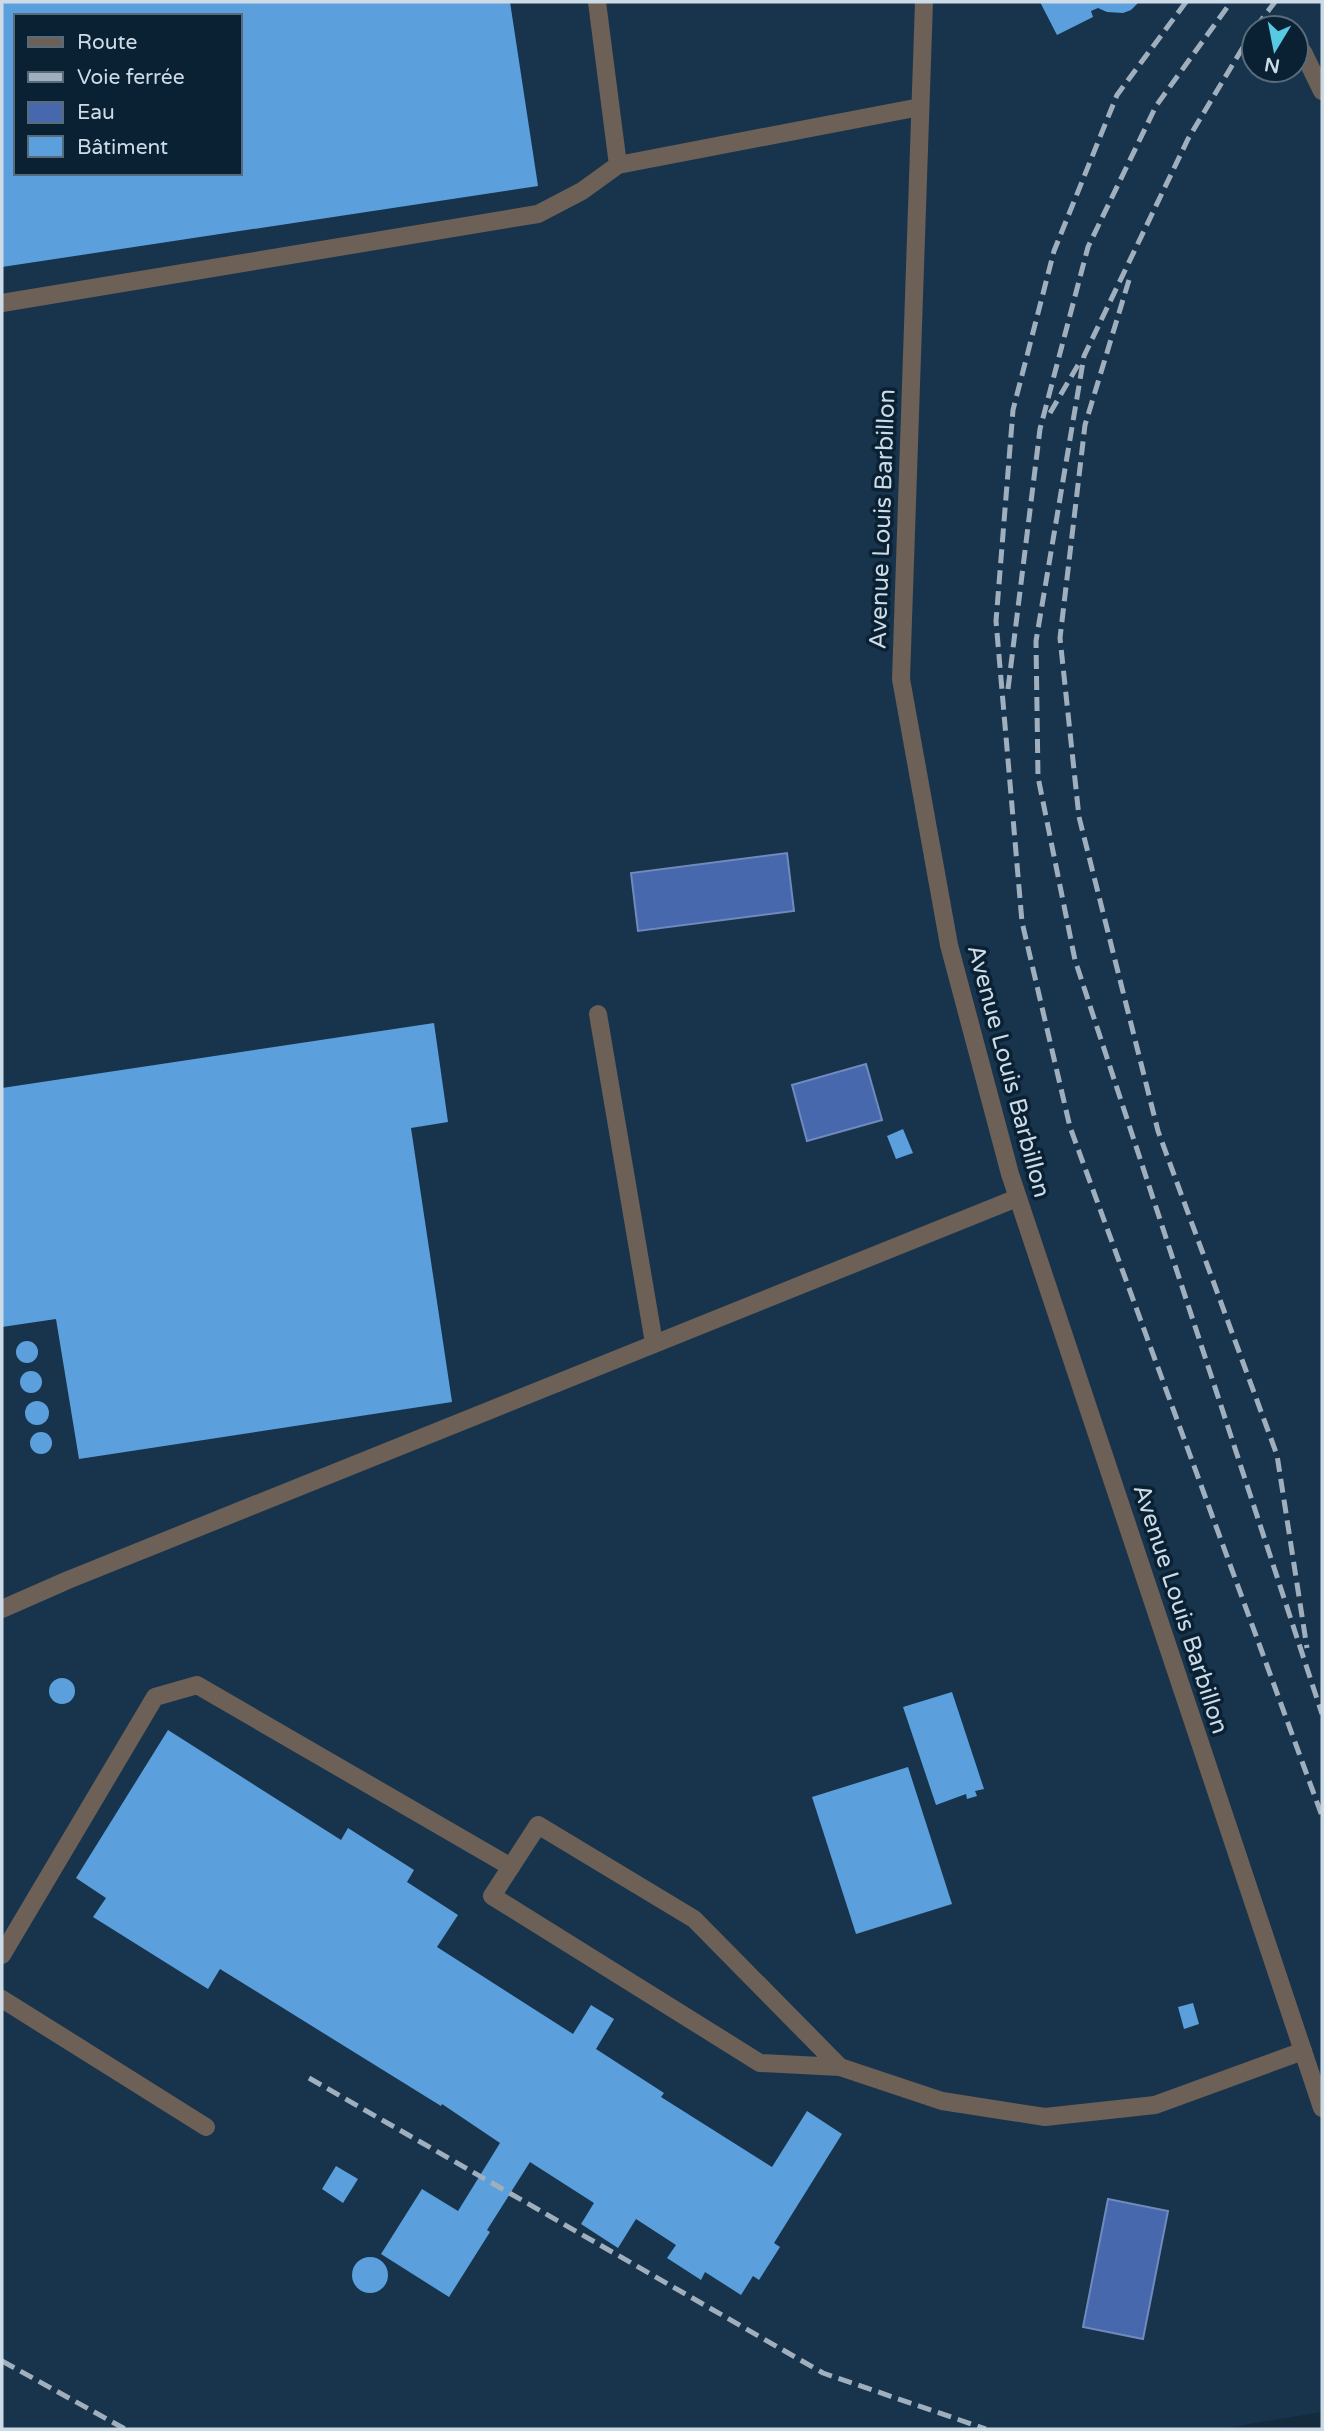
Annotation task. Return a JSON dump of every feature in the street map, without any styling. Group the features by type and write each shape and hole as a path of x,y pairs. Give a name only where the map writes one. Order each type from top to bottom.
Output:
{"street":[{"path":"597,2 618,165"},
{"name":"Avenue Louis Barbillon","path":"924,2 901,679 949,946 1017,1198 1322,2108"},
{"path":"1310,66 1322,91"},
{"path":"2,303 538,214 582,191 618,165 920,107"},
{"path":"598,1014 654,1343"},
{"path":"2,1609 1017,1198"},
{"path":"2,1955 155,1697 197,1685 511,1867"},
{"path":"840,2067 694,1919 538,1825 492,1896 760,2063 840,2067 942,2101 1045,2117 1155,2105 1303,2052"},
{"path":"2,1999 206,2127"}],"shaded area":[{"path":"2,2 1322,2 1322,2412 1220,2429 2,2429"}],"water":[{"path":"787,853 794,911 638,931 631,873"},
{"path":"866,1064 882,1120 807,1141 792,1085"},
{"path":"1108,2199 1168,2211 1143,2339 1083,2327"}],"building":[{"path":"2,2 510,2 538,186 2,267"},
{"path":"1040,2 1139,2 1123,13 1107,12 1098,8 1091,11 1093,17 1057,35"},
{"path":"434,1023 448,1122 411,1128 452,1402 79,1459 56,1319 2,1327 2,1088"},
{"path":"903,1129 913,1153 896,1159 887,1136"},
{"path":"23,1341 31,1341 38,1348 38,1356 31,1363 23,1363 16,1356 16,1348"},
{"path":"27,1371 35,1371 42,1378 42,1386 35,1393 27,1393 20,1386 20,1378"},
{"path":"37,1401 45,1405 49,1413 45,1421 37,1425 29,1421 25,1413 29,1405"},
{"path":"41,1432 49,1435 52,1443 49,1451 41,1454 33,1451 30,1443 33,1435"},
{"path":"62,1678 71,1682 75,1691 71,1700 62,1704 53,1700 49,1691 53,1682"},
{"path":"952,1692 984,1789 975,1791 977,1796 967,1799 966,1794 936,1805 903,1707"},
{"path":"168,1730 341,1840 348,1828 414,1870 407,1882 458,1915 437,1947 573,2034 591,2005 614,2019 596,2049 664,2093 661,2097 772,2167 807,2111 842,2134 774,2243 780,2247 759,2280 753,2276 741,2295 705,2272 701,2280 667,2258 676,2245 636,2219 618,2248 581,2224 594,2203 530,2162 449,2297 381,2254 422,2189 458,2211 500,2143 442,2104 441,2106 220,1969 208,1989 93,1917 106,1898 76,1878"},
{"path":"908,1767 952,1904 856,1934 812,1797"},
{"path":"1193,2003 1199,2024 1184,2029 1178,2007"},
{"path":"336,2166 358,2179 343,2203 322,2189"},
{"path":"370,2257 383,2262 388,2275 383,2288 370,2293 357,2288 352,2275 357,2262"}],"railway":[{"path":"1186,2 1117,95 1054,251 1013,410 996,621 1022,922 1070,1127 1322,1816"},
{"path":"1008,689 1040,429 1088,247 1156,106 1231,2"},
{"path":"1266,14 1275,2"},
{"path":"1240,52 1188,139 1084,356 1036,641 1038,777 1075,960 1322,1714"},
{"path":"1129,280 1085,425 1060,638 1079,817 1158,1131 1277,1455 1307,1648"},
{"path":"1050,413 1078,365"},
{"path":"309,2078 823,2373 986,2429"},
{"path":"2,2361 125,2429"}]}
